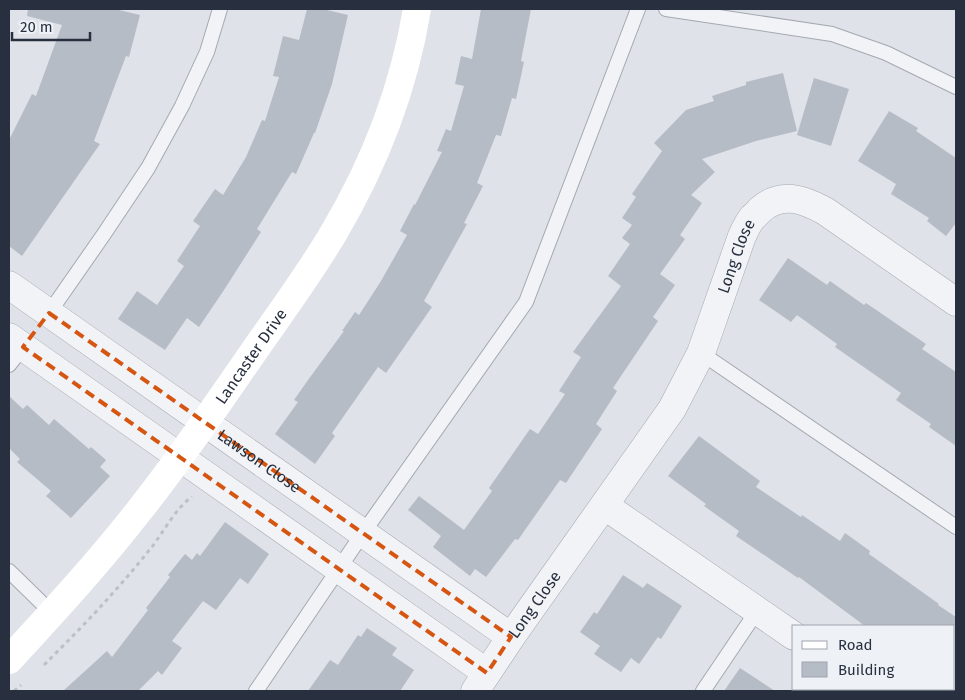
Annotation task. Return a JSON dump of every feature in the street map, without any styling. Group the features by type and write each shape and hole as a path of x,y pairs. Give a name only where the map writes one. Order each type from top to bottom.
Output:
{"street":[{"name":"Lancaster Drive","path":"9,660 52,613 141,508 180,457 332,235 369,167 395,100 405,68 417,9"},
{"name":"Long Close","path":"493,664 672,409 701,353 742,236 751,219 768,204 781,199 796,199 810,203 825,211 956,302"},
{"name":"Lawson Close","path":"9,285 362,533 493,664"},
{"path":"49,313 14,350 180,457 338,568 493,664"},
{"path":"604,506 792,635"}],"lane":[{"path":"49,313 104,234 152,160 182,106 207,52 220,9"},
{"path":"256,691 362,533 526,302 638,9"},
{"path":"666,9 832,34 886,53 956,87"},
{"path":"701,353 956,527"},
{"path":"9,571 52,613"},
{"path":"703,691 757,611"}],"path":[{"path":"41,668 112,595 156,542 180,508 195,495"},
{"path":"14,691 27,680"}],"highlighted area":[{"path":"49,313 511,637 487,673 23,347"}],"building":[{"path":"28,9 115,9 140,15 129,57 126,56 94,141 100,144 22,256 9,246 9,140 32,94 36,96 62,25 27,16"},
{"path":"307,9 323,9 348,15 332,84 315,133 296,174 292,172 257,229 261,232 199,327 187,318 165,350 118,319 137,291 157,305 184,266 177,261 200,226 193,221 215,189 223,195 246,157 262,120 265,121 279,77 273,76 283,36 299,40"},
{"path":"481,9 531,9 521,61 524,62 516,99 512,98 501,136 496,135 477,183 483,186 464,223 467,224 424,301 432,307 386,373 378,367 332,433 335,436 315,464 275,434 298,402 294,400 344,331 342,331 355,312 359,315 407,235 400,231 442,152 437,151 446,129 451,131 464,86 455,84 461,56 472,59"},
{"path":"783,73 797,131 756,141 702,159 715,172 691,195 702,203 680,235 685,239 660,274 675,285 653,317 658,321 613,388 617,391 596,424 602,429 566,483 560,480 518,540 515,539 486,577 475,569 470,576 433,547 441,536 408,510 419,496 464,530 492,491 489,488 530,429 538,434 565,394 559,391 581,357 573,352 621,286 608,276 630,244 622,238 632,225 622,218 636,197 632,194 662,151 654,143 686,110 714,101 712,96 746,85 746,82"},
{"path":"814,78 849,89 831,146 797,135"},
{"path":"889,111 918,128 916,131 956,158 956,223 946,236 927,221 929,218 891,194 896,184 858,161"},
{"path":"788,258 827,285 830,281 864,305 866,303 926,344 922,349 956,372 956,446 929,427 931,424 896,400 901,393 835,347 837,344 797,315 791,322 759,300"},
{"path":"9,396 23,409 27,405 49,425 54,419 89,449 91,447 106,460 100,467 110,476 71,518 46,496 51,491 17,462 20,459 9,448"},
{"path":"699,436 760,481 756,487 840,541 845,533 870,551 869,554 956,617 956,626 864,625 799,577 736,536 739,531 704,506 706,504 668,476"},
{"path":"225,522 269,554 248,584 240,578 216,610 203,601 172,641 182,648 162,675 158,671 138,691 63,691 107,651 112,657 148,610 146,608 185,554 192,560 197,553 200,556"},
{"path":"623,575 643,588 647,583 682,606 661,639 658,637 639,664 631,658 621,672 594,654 600,646 580,632 594,612 597,614"},
{"path":"367,628 397,648 392,655 414,670 400,691 308,691 330,660 338,665 358,635 361,637"},
{"path":"740,668 775,691 724,691"}]}
